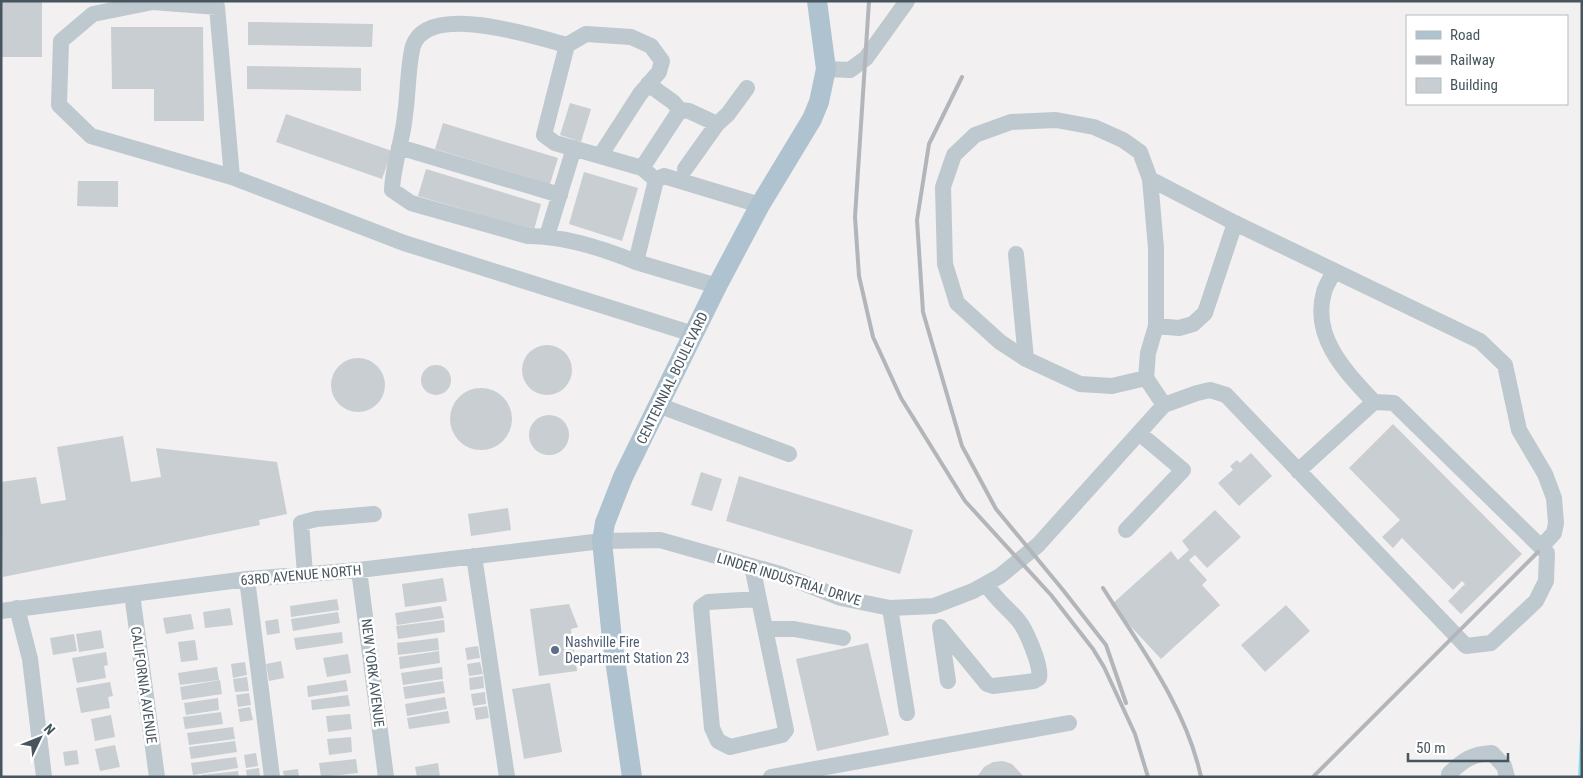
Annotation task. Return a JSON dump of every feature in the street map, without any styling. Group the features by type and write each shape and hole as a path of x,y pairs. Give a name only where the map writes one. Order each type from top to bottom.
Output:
{"main road":[{"name":"CENTENNIAL BOULEVARD","path":"632,777 612,639 602,541 605,523 623,477 717,286 760,205 812,119 819,102 826,69 817,1"}],"street":[{"path":"826,69 850,70 866,58 907,1"},
{"path":"232,177 217,7 153,2 94,14 61,41 59,105 91,136 232,177 404,243 693,334"},
{"path":"600,156 648,84 659,72 662,61 651,46 631,37 586,34 567,45 494,25 446,24 424,31 413,45 404,125 393,169 392,190 411,203 528,236 547,236 607,251 636,262 717,286"},
{"path":"567,45 544,136 556,143 642,168 656,180"},
{"path":"648,84 673,102 680,110 689,111 717,124"},
{"path":"684,169 717,124 728,114 747,88"},
{"path":"642,168 680,110"},
{"path":"1146,378 1112,386 1080,384 1026,359 1000,342 957,303 945,264 943,187 954,155 975,135 1011,122 1056,120 1094,127 1123,140 1140,152 1150,179 1156,248 1156,326 1148,353 1146,378 1164,405"},
{"path":"399,147 560,195"},
{"path":"547,236 574,148"},
{"path":"636,262 656,180 664,176 760,205"},
{"path":"1150,179 1235,223 1480,341 1505,365 1518,430 1544,474 1554,498 1556,524 1554,533 1541,547"},
{"path":"1156,326 1179,328 1193,324 1205,313 1235,223"},
{"path":"1016,254 1026,359"},
{"path":"1334,271 1324,292 1322,314 1326,337 1342,367 1374,402 1394,403 1547,553 1546,581 1536,601 1491,643 1466,646 1298,471 1374,402"},
{"name":"LINDER INDUSTRIAL DRIVE","path":"602,541 660,540 780,574 841,598 890,608 937,605 1000,576 1038,545 1164,405 1210,390 1226,395 1298,471"},
{"path":"658,405 789,454"},
{"path":"1126,530 1183,470 1139,433"},
{"path":"305,574 301,523 316,519 374,514"},
{"name":"63RD AVENUE NORTH","path":"9,610 247,579 360,570 602,541"},
{"path":"474,556 507,777"},
{"path":"752,566 786,732 760,742 726,746 714,737 712,728 701,607 708,602 758,599"},
{"name":"NEW YORK AVENUE","path":"360,570 386,777"},
{"path":"247,579 272,777"},
{"path":"940,627 987,684 992,686 1034,681 1039,678 1039,666 1018,620 999,602 986,584"},
{"name":"CALIFORNIA AVENUE","path":"132,594 157,777"},
{"path":"937,605 948,681"},
{"path":"890,608 907,713"},
{"path":"9,610 30,659 44,777"},
{"path":"765,628 794,630 843,638"},
{"path":"771,777 1069,722"},
{"path":"1449,774 1464,759 1478,754 1492,753 1504,766 1507,777"}],"water":[{"path":"1582,699 1582,777 1578,777"}],"building":[{"path":"1,1 42,1 42,57 1,57"},
{"path":"248,22 373,24 372,47 248,45"},
{"path":"111,27 203,27 204,121 154,121 154,89 112,89"},
{"path":"247,66 361,68 361,91 247,89"},
{"path":"570,103 591,109 581,142 560,135"},
{"path":"286,114 392,151 382,179 276,142"},
{"path":"443,123 558,158 550,184 435,149"},
{"path":"426,169 541,204 534,230 418,196"},
{"path":"584,172 638,188 622,241 569,224"},
{"path":"78,181 118,181 118,207 77,206"},
{"path":"547,345 561,349 568,356 572,370 568,384 561,391 547,395 533,391 526,384 522,370 526,356 533,349"},
{"path":"358,358 368,360 377,366 383,375 385,385 383,395 377,404 368,410 358,412 348,410 339,404 333,395 331,385 333,375 339,366 348,360"},
{"path":"436,365 442,366 450,374 450,386 442,394 436,395 430,394 422,386 421,380 422,374 430,366"},
{"path":"475,388 487,388 503,397 510,407 512,419 510,431 503,441 487,450 475,450 464,445 455,436 450,425 450,413 455,402 464,393"},
{"path":"545,415 553,415 560,418 566,424 569,435 566,446 560,452 553,455 545,455 538,452 532,446 529,439 529,431 532,424 538,418"},
{"path":"1393,424 1522,554 1461,614 1448,601 1465,584 1462,581 1453,590 1402,538 1393,548 1382,537 1400,520 1349,468"},
{"path":"123,436 131,482 161,477 156,448 277,462 287,514 259,520 260,525 3,577 1,482 36,477 41,504 66,500 57,447"},
{"path":"1251,453 1272,476 1239,506 1218,483 1233,470 1230,466 1237,460 1240,463"},
{"path":"701,472 722,479 712,511 691,505"},
{"path":"739,476 913,530 900,574 726,521"},
{"path":"508,508 511,530 471,536 468,514"},
{"path":"1215,510 1241,537 1207,568 1195,555 1189,560 1207,580 1202,585 1220,605 1161,659 1111,605 1171,551 1178,560 1189,550 1182,541"},
{"path":"443,578 447,601 405,607 402,584"},
{"path":"337,599 339,610 291,617 290,606"},
{"name":"Nashville Fire Department Station 23","path":"569,604 578,627 571,629 577,671 539,676 530,609"},
{"path":"1286,605 1310,631 1265,672 1241,645"},
{"path":"441,606 444,618 397,625 395,613"},
{"path":"230,608 233,625 205,628 203,612"},
{"path":"338,612 340,623 293,631 291,619"},
{"path":"191,614 194,629 166,634 163,618"},
{"path":"278,619 280,633 267,635 265,621"},
{"path":"444,620 445,632 398,639 396,626"},
{"path":"101,630 104,648 79,652 76,634"},
{"path":"342,632 343,643 296,650 294,638"},
{"path":"74,634 77,651 53,655 50,638"},
{"path":"438,638 439,650 398,655 397,643"},
{"path":"195,640 198,660 181,662 178,642"},
{"path":"868,643 889,735 817,751 796,659"},
{"path":"478,646 480,658 467,660 465,648"},
{"path":"439,651 440,663 400,669 399,657"},
{"path":"106,652 108,665 104,666 106,678 77,683 72,658"},
{"path":"348,654 351,673 327,677 323,658"},
{"path":"281,661 284,678 269,681 266,664"},
{"path":"245,662 247,675 233,678 231,664"},
{"path":"480,662 483,674 469,676 467,664"},
{"path":"217,667 219,680 180,685 178,673"},
{"path":"442,667 443,679 403,685 401,673"},
{"path":"483,676 484,688 470,690 469,678"},
{"path":"247,677 249,691 235,692 233,679"},
{"path":"220,680 222,694 182,700 180,687"},
{"path":"346,680 348,691 308,697 307,686"},
{"path":"443,681 445,693 405,699 403,687"},
{"path":"110,682 113,696 108,697 110,708 81,713 76,688"},
{"path":"550,683 562,752 524,759 512,689"},
{"path":"485,692 486,704 473,706 471,694"},
{"path":"249,693 251,705 238,707 236,695"},
{"path":"348,695 350,706 312,710 311,700"},
{"path":"445,697 447,709 407,716 405,704"},
{"path":"218,698 219,710 186,715 184,703"},
{"path":"487,706 489,718 476,720 474,708"},
{"path":"250,707 253,720 240,722 238,709"},
{"path":"448,711 450,723 409,729 407,718"},
{"path":"221,712 223,724 185,729 183,717"},
{"path":"350,714 352,729 328,732 326,716"},
{"path":"111,715 115,737 95,741 91,719"},
{"path":"233,727 235,739 189,745 187,733"},
{"path":"351,737 352,752 329,755 327,739"},
{"path":"235,741 237,752 191,759 189,747"},
{"path":"115,745 120,767 100,771 95,749"},
{"path":"77,750 79,764 65,766 63,752"},
{"path":"256,753 258,766 246,768 244,755"},
{"path":"236,757 238,768 193,775 191,763"},
{"path":"356,759 358,773 321,777 319,763"},
{"path":"1003,761 1012,764 1024,777 977,777 984,767 993,762"},
{"path":"438,763 440,777 417,777 415,767"},
{"path":"259,768 260,777 247,777 246,770"},
{"path":"298,769 299,777 284,777 283,771"},
{"path":"238,771 239,777 203,777 202,775"}],"railway":[{"path":"869,1 855,217 859,276 873,337 901,398 965,501 1051,595 1093,649 1104,667 1135,734 1148,777"},
{"path":"962,77 929,144 917,220 923,312 962,446 996,509 1106,645 1126,703"},
{"path":"1313,777 1538,552"},
{"path":"1103,588 1147,656 1173,702 1185,726 1201,777"}],"place":[{"name":"Nashville Fire Department Station 23","path":"555,650"}]}
